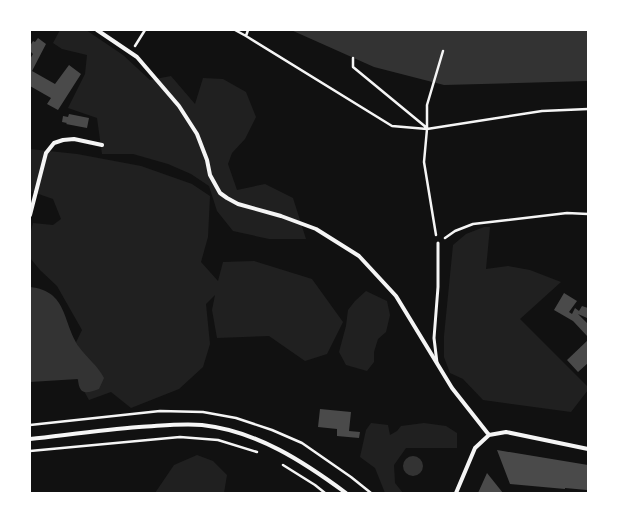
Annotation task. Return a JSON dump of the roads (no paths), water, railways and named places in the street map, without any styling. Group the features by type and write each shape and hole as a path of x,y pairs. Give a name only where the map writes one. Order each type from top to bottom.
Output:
{"street":[{"path":"96,30 137,57 179,106 197,134 207,160 210,175 220,193 238,204 281,216 316,229 359,256 396,296 452,388 489,435"},
{"path":"30,215 46,153 54,143 74,139 102,145"},
{"path":"30,439 170,425 202,425 249,436 278,449 312,468 346,493"},
{"path":"456,493 475,448 489,435 506,432 588,449"}],"lane":[{"path":"438,243 438,287 434,338 438,365"}]}
